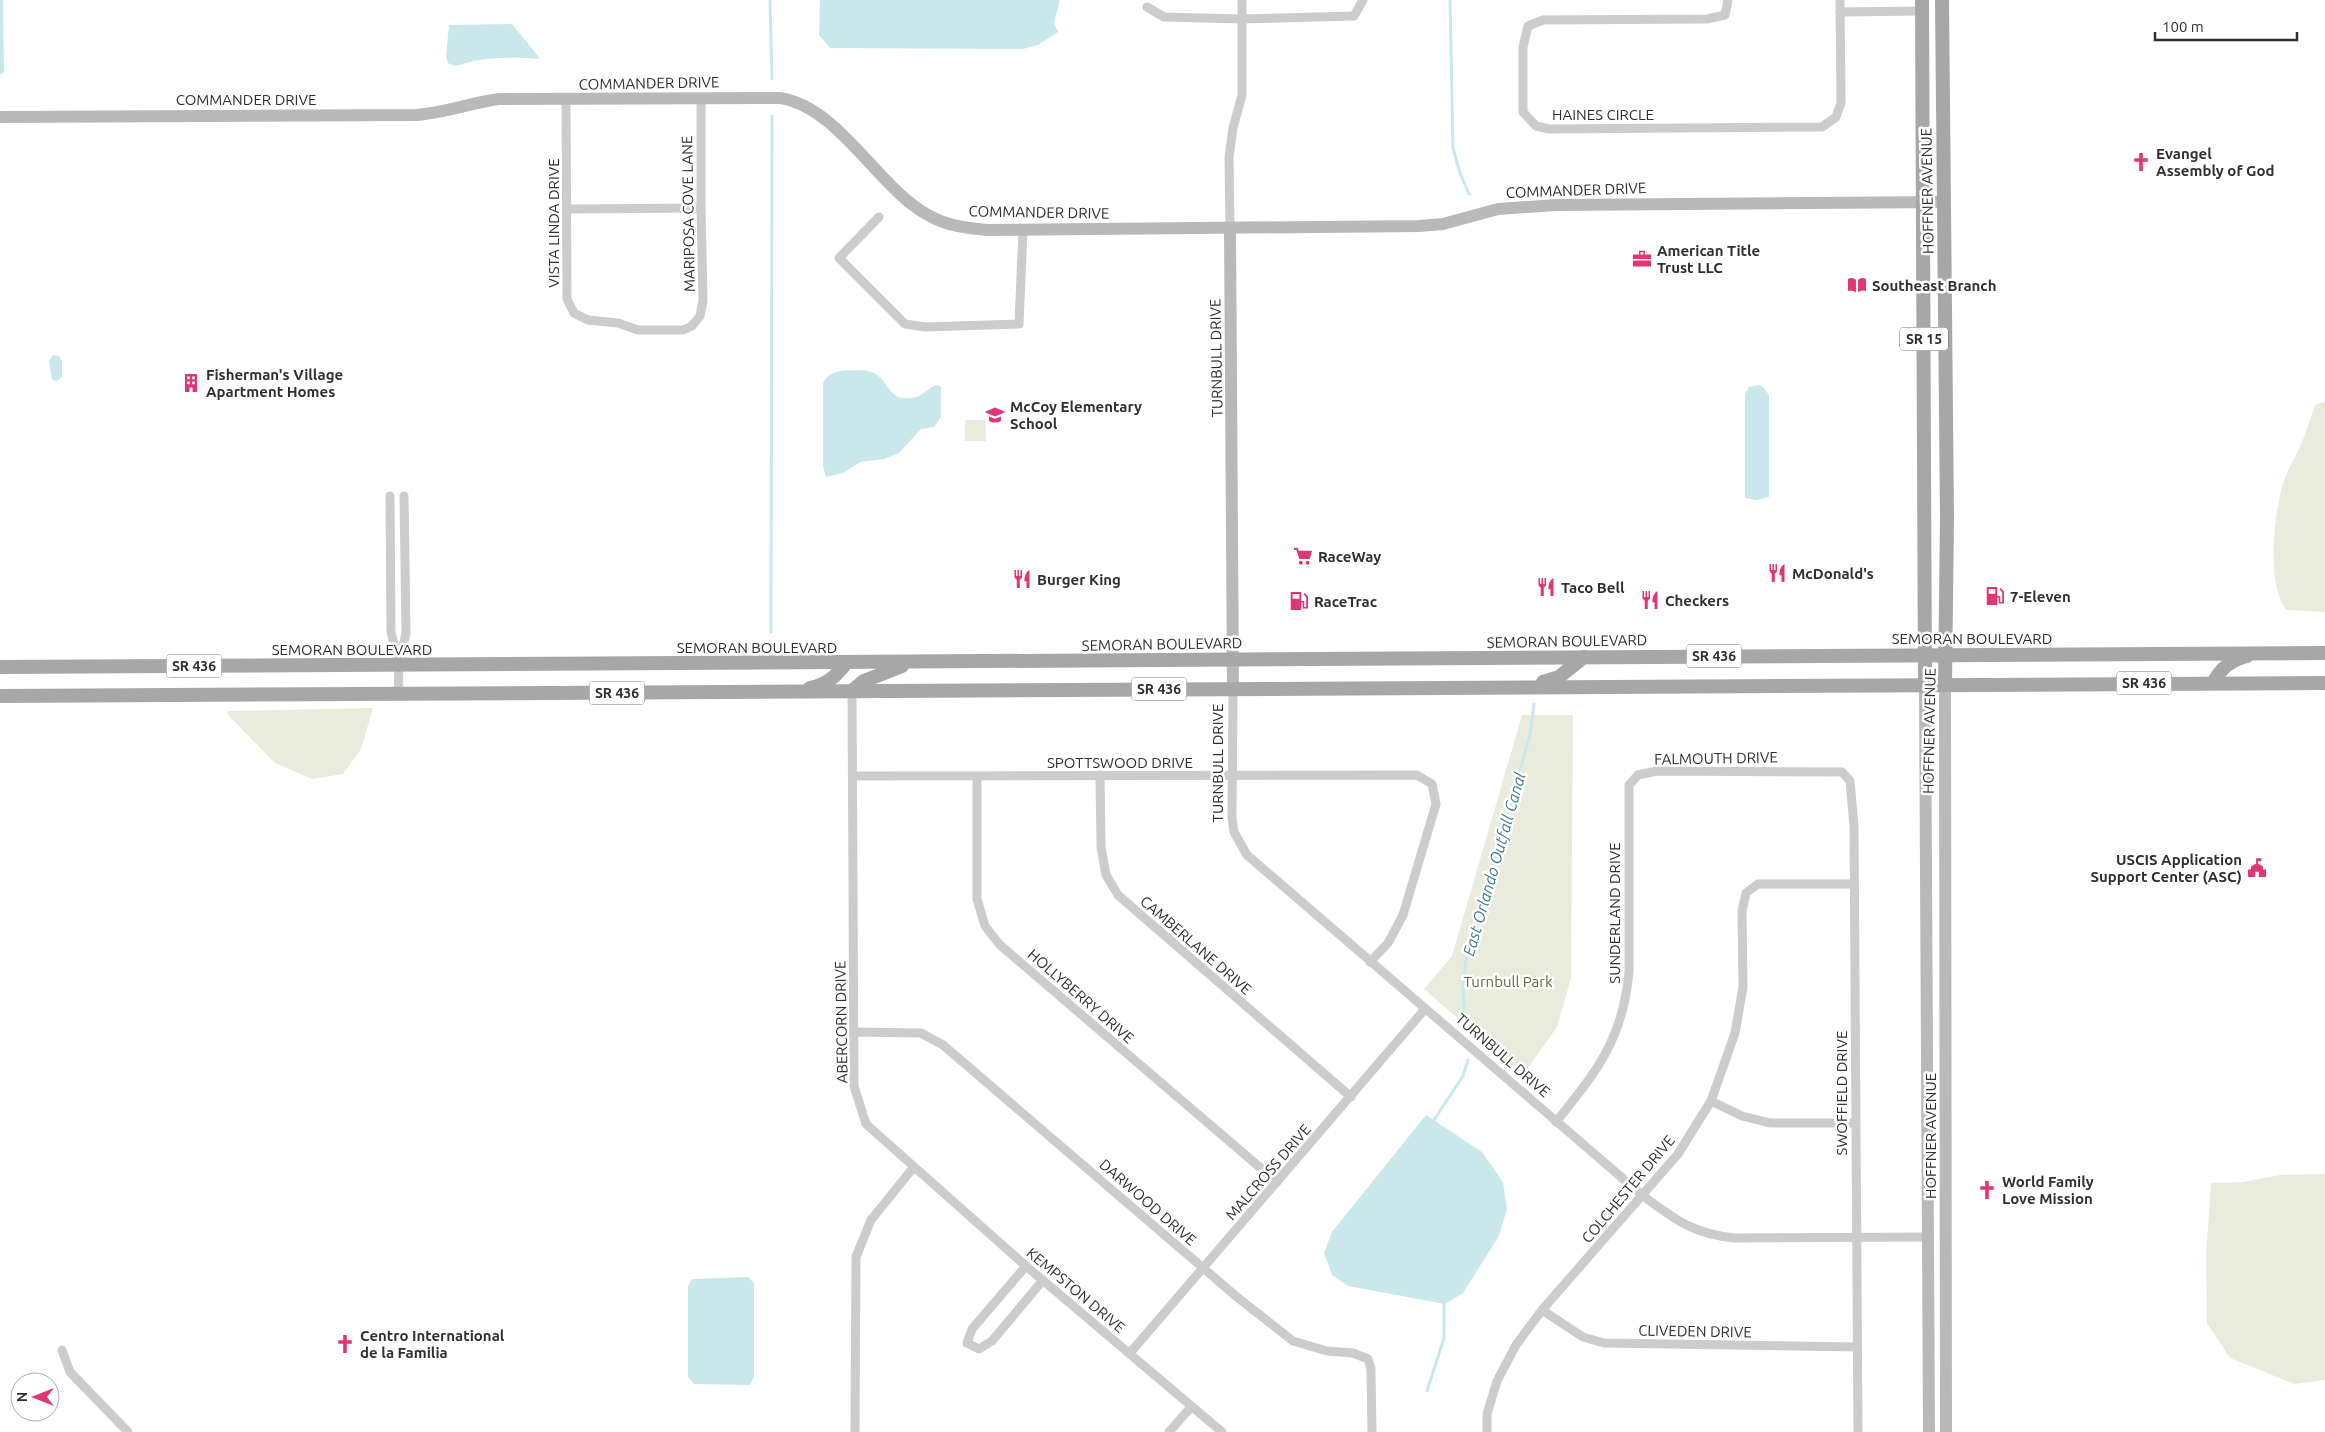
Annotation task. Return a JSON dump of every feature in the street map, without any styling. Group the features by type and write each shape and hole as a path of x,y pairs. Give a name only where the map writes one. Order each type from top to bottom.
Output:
{"main road":[{"name":"HOFFNER AVENUE","path":"1942,0 1947,517 1947,654 1945,684"},
{"name":"HOFFNER AVENUE","path":"1922,6 1925,684"},
{"name":"SEMORAN BOULEVARD","path":"0,669 20,666 2325,652"},
{"path":"2213,683 2219,672 2234,659 2260,653"},
{"path":"1530,686 1560,677 1584,657"},
{"path":"790,692 821,686 835,677 847,662"},
{"path":"852,691 864,681 912,662"},
{"name":"SR 436","path":"0,696 2325,683"}],"street":[{"name":"TURNBULL DRIVE","path":"1242,0 1242,95 1233,128 1229,158 1234,554 1231,776 1234,832 1247,855 1642,1196 1683,1225 1708,1235 1734,1238 1928,1237"},
{"path":"1147,7 1164,17 1354,16 1363,0"},
{"name":"HAINES CIRCLE","path":"1728,0 1728,8 1725,15 1707,19 1543,20 1528,26 1523,47 1524,112 1536,126 1549,129 1822,127 1836,117 1841,103 1840,12"},
{"path":"1840,0 1840,12 1922,6"},
{"name":"COMMANDER DRIVE","path":"0,117 416,115 437,114 474,103 499,99 780,98 803,104 827,122 906,199 926,214 945,223 965,228 1023,230 1419,226 1443,224 1498,209 1557,204 1943,202"},
{"name":"MARIPOSA COVE LANE","path":"692,326 700,316 703,301 700,208 702,99"},
{"name":"VISTA LINDA DRIVE","path":"566,100 567,300 574,313 588,320 618,323 638,330 683,330 692,326"},
{"path":"568,209 700,208"},
{"path":"879,217 839,258 905,324 925,327 1019,324 1023,230"},
{"path":"390,496 392,632 399,665"},
{"path":"398,694 399,665 406,633 404,496"},
{"name":"HOFFNER AVENUE","path":"1925,684 1929,1432"},
{"name":"HOFFNER AVENUE","path":"1945,684 1946,1432"},
{"name":"ABERCORN DRIVE","path":"852,691 854,1086 866,1124 913,1168"},
{"name":"FALMOUTH DRIVE","path":"1627,802 1629,785 1638,775 1657,771 1826,771"},
{"name":"SWOFFIELD DRIVE","path":"1826,771 1842,772 1850,781 1853,796 1858,1432"},
{"name":"CAMBERLANE DRIVE","path":"1100,775 1101,847 1106,876 1118,896 1351,1097"},
{"name":"SPOTTSWOOD DRIVE","path":"853,776 1417,775 1432,784 1436,804 1403,915 1388,943 1370,962"},
{"name":"HOLLYBERRY DRIVE","path":"977,777 977,899 985,926 1000,945 1277,1182"},
{"name":"SUNDERLAND DRIVE","path":"1556,1122 1588,1083 1615,1039 1626,998 1629,972 1627,802"},
{"name":"COLCHESTER DRIVE","path":"1487,1432 1487,1414 1496,1381 1516,1345 1542,1310 1678,1154 1710,1102 1735,1033 1743,988 1742,912 1746,893 1758,884 1853,884"},
{"name":"MALCROSS DRIVE","path":"1130,1353 1351,1097 1425,1008"},
{"name":"DARWOOD DRIVE","path":"853,1032 920,1033 943,1045 1237,1297 1293,1340 1327,1351 1353,1353 1368,1359 1371,1369 1372,1432"},
{"path":"1710,1102 1742,1116 1770,1123 1855,1124"},
{"path":"1928,1130 1934,1142 1935,1244 1939,1254 1947,1259"},
{"path":"855,1432 856,1257 871,1220 913,1168"},
{"name":"KEMPSTON DRIVE","path":"913,1168 1222,1432"},
{"path":"1026,1266 972,1329 968,1342 978,1349 992,1341 1043,1280"},
{"name":"CLIVEDEN DRIVE","path":"1542,1310 1583,1337 1604,1343 1857,1347"},
{"path":"62,1350 70,1372 128,1432"},
{"path":"1169,1432 1191,1407"}],"green space":[{"path":"2325,401 2325,612 2286,610 2280,598 2274,566 2277,512 2283,483 2300,447 2315,405"},
{"path":"965,420 986,420 986,441 965,441"},
{"path":"373,708 361,749 343,774 312,779 275,763 229,716 227,711"},
{"name":"Turnbull Park","path":"1522,715 1573,715 1571,978 1557,1027 1523,1075 1424,989 1452,956"},
{"path":"2325,1174 2325,1380 2294,1384 2230,1358 2207,1323 2206,1256 2211,1183 2243,1182 2280,1175"}],"water":[{"path":"0,0 3,0 4,72 0,75"},
{"path":"820,0 1060,0 1054,23 1058,32 1038,45 1023,49 830,48 819,35"},
{"path":"512,24 539,59 498,58 457,65 448,63 446,56 449,25"},
{"path":"53,355 59,356 62,361 62,377 57,381 52,380 49,361"},
{"path":"863,370 872,372 879,377 892,393 898,397 916,397 931,387 937,385 941,387 941,417 934,427 921,429 899,453 884,459 860,462 843,473 826,477 823,467 823,383 826,378 835,373"},
{"path":"1759,385 1769,395 1769,497 1757,500 1745,498 1745,394 1749,387"},
{"path":"1426,1115 1482,1152 1503,1182 1507,1209 1499,1236 1463,1293 1445,1304 1348,1286 1332,1275 1324,1253 1332,1232"},
{"path":"748,1277 754,1283 754,1377 750,1385 694,1384 688,1377 688,1286 692,1279"}],"waterway":[{"path":"770,0 772,79"},
{"name":"East Orlando Outfall Canal","path":"1450,0 1453,148 1460,173 1469,194"},
{"path":"771,632 772,116"},
{"name":"East Orlando Outfall Canal","path":"1465,1026 1463,985 1466,959 1530,735 1534,704"},
{"name":"East Orlando Outfall Canal","path":"1432,1123 1463,1076 1468,1060"},
{"name":"East Orlando Outfall Canal","path":"1427,1391 1444,1338 1444,1302"}],"place":[{"name":"Evangel Assembly of God","path":"2141,162"},
{"name":"American Title Trust LLC","path":"1642,259"},
{"name":"Southeast Branch","path":"1857,285"},
{"name":"Fisherman's Village Apartment Homes","path":"191,383"},
{"name":"McCoy Elementary School","path":"995,415"},
{"name":"RaceWay","path":"1303,556"},
{"name":"McDonald's","path":"1777,573"},
{"name":"Burger King","path":"1022,579"},
{"name":"Taco Bell","path":"1546,587"},
{"name":"7-Eleven","path":"1995,596"},
{"name":"Checkers","path":"1650,600"},
{"name":"RaceTrac","path":"1299,601"},
{"name":"USCIS Application Support Center (ASC)","path":"2257,868"},
{"name":"World Family Love Mission","path":"1987,1190"},
{"name":"Centro International de la Familia","path":"345,1344"}]}
